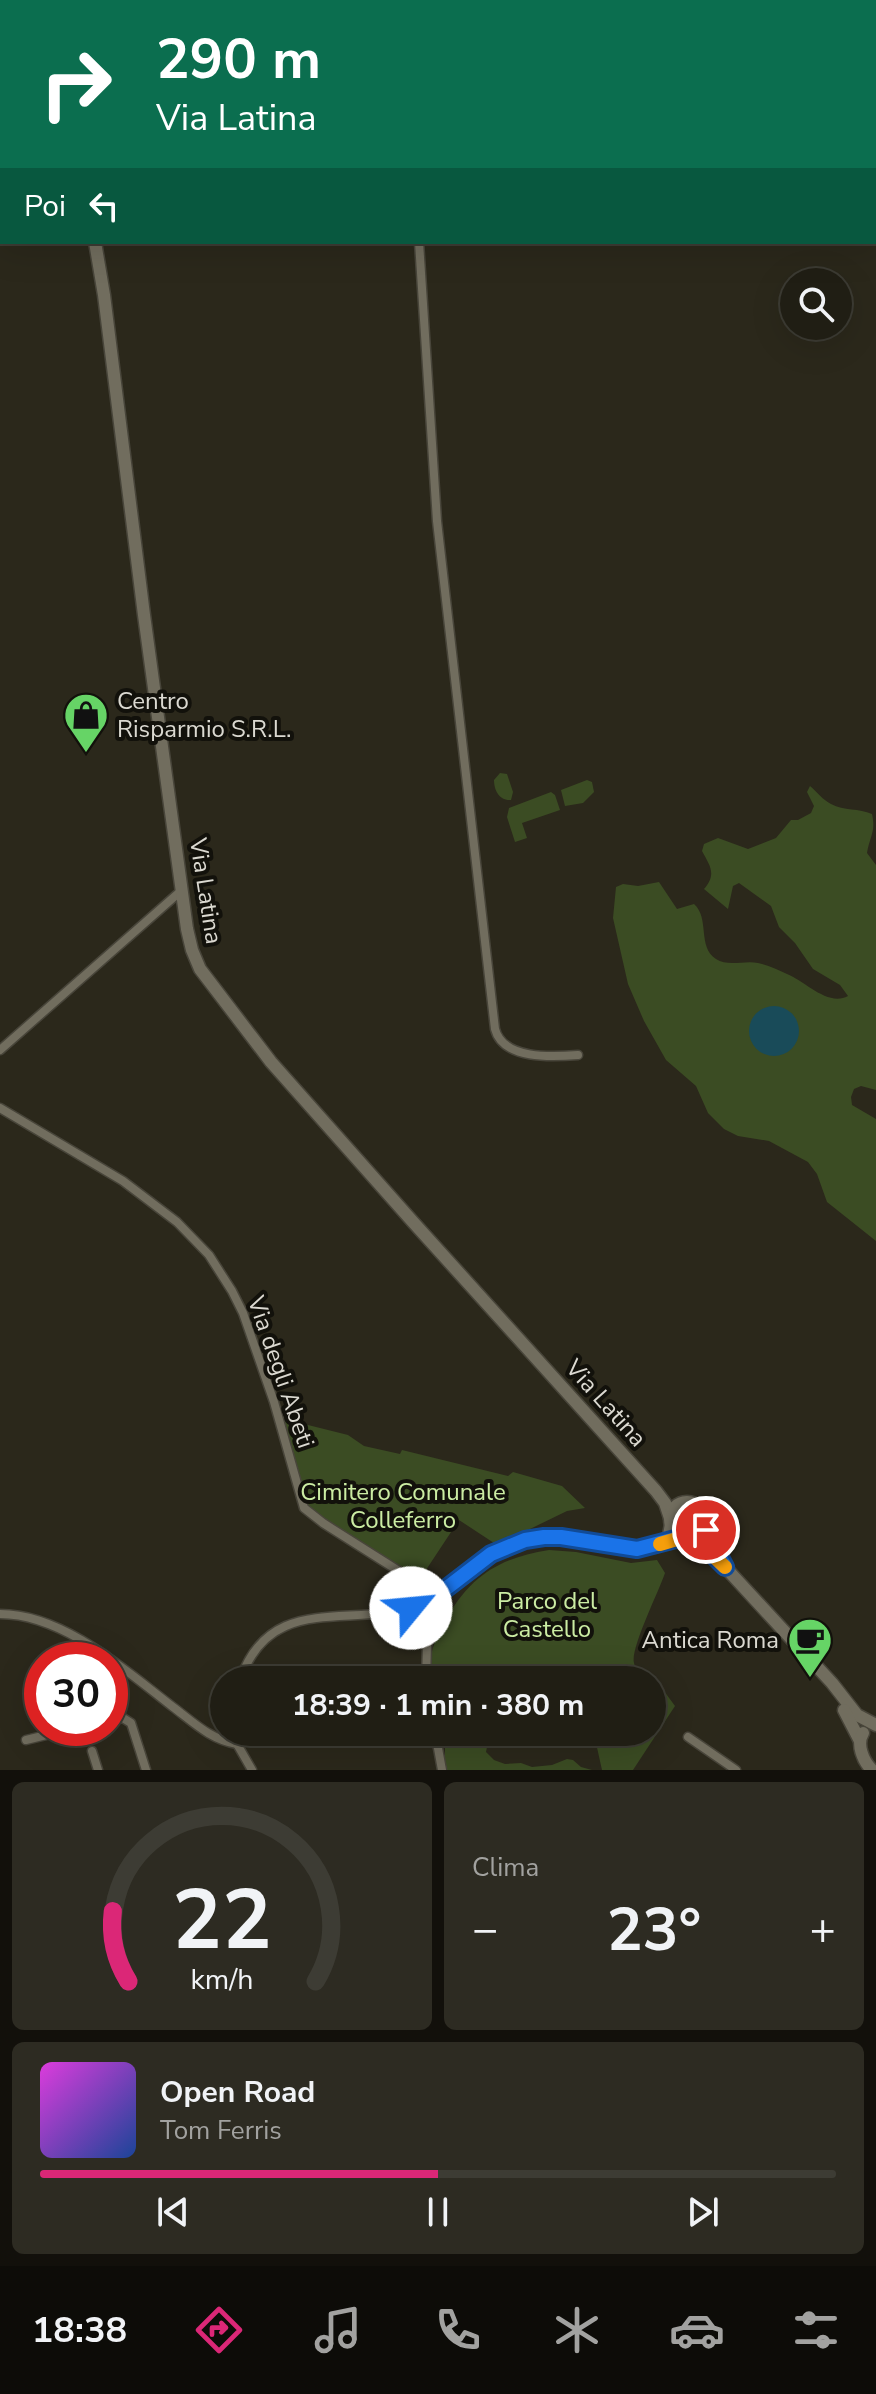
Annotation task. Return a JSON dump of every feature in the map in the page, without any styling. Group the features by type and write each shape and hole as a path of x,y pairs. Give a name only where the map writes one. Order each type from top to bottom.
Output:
{"main road":[{"name":"Via Latina","path":"95,244 188,936 197,963 255,1042 661,1497 675,1531 702,1544 836,1688 857,1715 876,1726"},
{"name":"Via Latina","path":"645,1479 668,1496 700,1507 704,1524 725,1567"},
{"path":"670,1518 674,1508 684,1502"},
{"path":"687,1536 697,1533 704,1524"},
{"name":"Via Latina","path":"816,1668 854,1726 870,1769"},
{"name":"Via Latina","path":"859,1739 866,1730 876,1726"}],"street":[{"path":"419,244 437,521 495,1029 500,1042 513,1049 543,1056 578,1055"},
{"path":"0,1050 182,890"},
{"name":"Via degli Abeti","path":"0,1108 119,1178 173,1218 199,1244 232,1291 243,1313 276,1407 304,1508 435,1597"},
{"path":"650,1548 666,1537 670,1518"},
{"path":"246,1666 258,1645 288,1625 323,1617 397,1612 420,1605 491,1554 532,1539 554,1536 633,1549 650,1548 687,1536"},
{"path":"426,1666 427,1645 439,1612 435,1597"},
{"path":"0,1614 30,1617 66,1632 122,1667 210,1734"},
{"path":"128,1722 132,1725 146,1770"},
{"path":"688,1737 736,1770"},
{"path":"238,1746 252,1770"},
{"path":"438,1746 442,1770"},
{"path":"92,1751 98,1770"}],"green space":[{"path":"500,773 507,774 513,792 511,800 503,799 496,791 494,780"},
{"path":"587,780 592,782 594,792 583,803 565,806 561,790"},
{"path":"810,786 831,804 872,814 873,820 867,853 876,865 876,1090 861,1086 854,1089 851,1097 852,1105 876,1119 876,1241 827,1202 817,1174 808,1162 769,1141 738,1136 724,1129 708,1113 696,1086 666,1060 644,1021 628,984 613,918 616,887 659,882 677,909 694,904 699,910 707,947 716,959 726,963 762,964 794,977 825,996 848,996 840,985 813,969 779,927 771,906 739,883 733,886 728,909 704,889 711,874 702,851 704,844 718,838 748,849 776,838 791,820 811,813 814,806 807,792"},
{"path":"551,792 560,810 522,823 527,838 515,842 507,817 509,808"},
{"name":"Cimitero Comunale Colleferro","path":"284,1419 348,1435 364,1446 400,1454 402,1450 508,1476 513,1472 562,1486 585,1508 567,1511 497,1545 459,1520 420,1579 310,1510 282,1422"},
{"path":"687,1509 694,1512 697,1519 694,1526 687,1529 680,1526 677,1519 680,1512"},
{"name":"Parco del Castello","path":"549,1550 631,1563 657,1560 665,1573 640,1633 634,1656 635,1666 430,1666 435,1642 465,1592 501,1564"},
{"path":"666,1694 675,1706 666,1720"},
{"path":"445,1746 490,1746 486,1752 494,1760 505,1764 521,1763 532,1767 552,1765 567,1759 592,1770 445,1770"},
{"path":"597,1746 649,1746 633,1770 602,1770"}],"water":[{"path":"774,1006 792,1013 799,1031 792,1049 774,1056 756,1049 749,1031 756,1013"}],"slow traffic":[{"path":"660,1544 687,1536 699,1542 725,1567"}],"place":[{"name":"Centro Risparmio S.R.L.","path":"86,754"},
{"name":"Antica Roma","path":"810,1679"}],"route":[{"path":"411,1608 435,1597 496,1551 525,1540 544,1537 637,1549 687,1536 702,1544 725,1567 706,1530"}]}
